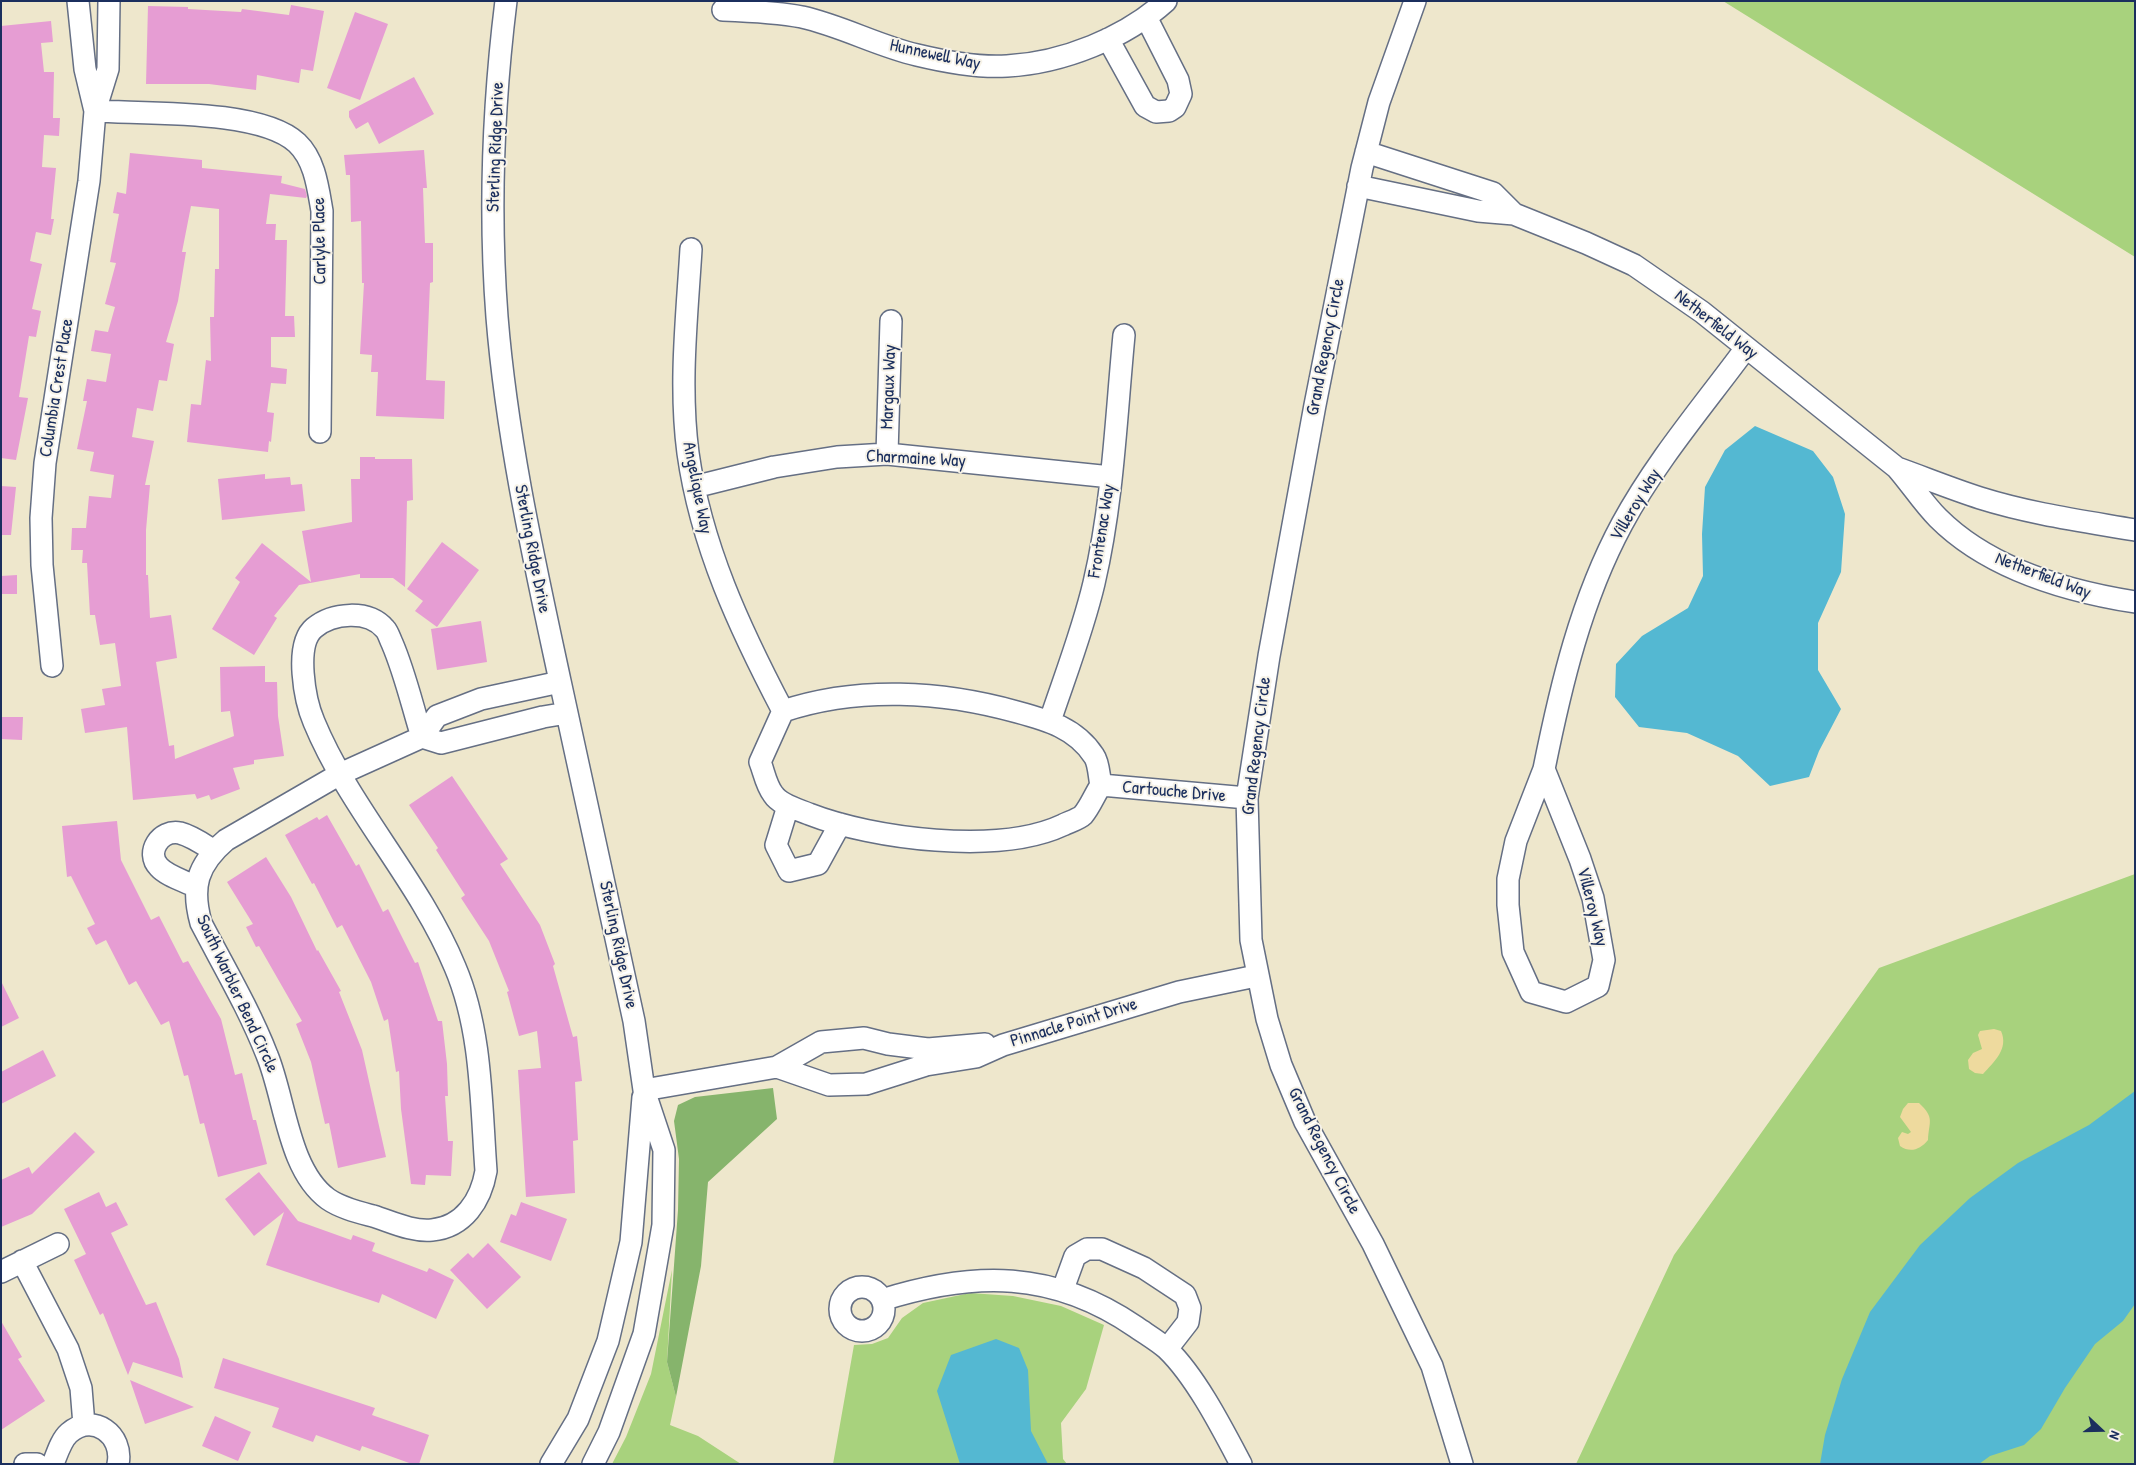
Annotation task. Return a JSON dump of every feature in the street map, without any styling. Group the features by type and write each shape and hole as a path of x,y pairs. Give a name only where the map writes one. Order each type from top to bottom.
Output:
{"street":[{"name":"Columbia Crest Place","path":"78,1 85,69 95,111"},
{"name":"Columbia Crest Place","path":"52,666 42,565 41,518 45,463 89,181 95,111 108,69 109,1"},
{"name":"Sterling Ridge Drive","path":"506,1 499,63 493,154 493,225 498,318 512,445 536,572 634,1021 644,1090 664,1150 663,1225 644,1334 609,1432 593,1464"},
{"name":"Hunnewell Way","path":"723,10 778,13 804,17 917,55 984,66 1032,63 1059,57 1108,38 1146,17 1166,1"},
{"name":"Grand Regency Circle","path":"1414,1 1379,102 1358,186 1315,405 1269,656 1247,798 1251,940 1256,976 1281,1065 1305,1122 1373,1244 1432,1366 1462,1464"},
{"path":"1108,38 1145,106 1156,112 1169,111 1179,101 1181,87 1146,17"},
{"name":"Carlyle Place","path":"95,111 232,118 262,125 280,132 297,144 310,162 322,210 320,432"},
{"name":"Netherfield Way","path":"1366,152 1493,192 1514,214"},
{"name":"Netherfield Way","path":"1358,186 1478,212 1514,214 1586,243 1634,266 1702,312 1897,468 1938,518 1971,545 1994,559 2056,584 2092,596 2135,602"},
{"name":"Angelique Way","path":"691,249 683,369 688,452 694,488 719,576 736,618 784,711"},
{"name":"Margaux Way","path":"887,454 891,321"},
{"name":"Frontenac Way","path":"1050,721 1094,584 1111,477 1124,335"},
{"name":"Villeroy Way","path":"1544,769 1580,859 1593,898 1604,960 1598,986 1566,1002 1531,992 1513,952 1508,905 1508,879 1516,841 1544,769 1568,661 1590,598 1622,525 1670,450 1746,348"},
{"name":"Charmaine Way","path":"694,488 774,467 837,457 887,454 1111,477"},
{"name":"Netherfield Way","path":"1897,468 1948,488 2010,506 2135,530"},
{"name":"South Warbler Bend Circle","path":"340,774 242,829 204,868 196,904 201,923 260,1035 273,1069 301,1166 314,1185 328,1199 344,1207 416,1230 444,1228 461,1219 472,1208 483,1191 486,1172 475,1038 470,1013 455,966 434,924 340,774 313,721 302,671 304,645 312,630 323,622 347,615 365,616 386,629 398,656 422,737"},
{"path":"340,774 422,737 437,716 481,699 560,682"},
{"path":"927,695 979,701 1050,721 1077,736 1096,757 1101,785 1083,815 1053,830 1022,836 984,841 953,841 886,835 840,824 788,806 773,794 760,762 784,711 803,704 853,697 927,695"},
{"path":"422,737 442,743 543,717 567,713"},
{"name":"Cartouche Drive","path":"1101,785 1247,798"},
{"path":"788,806 776,845 789,870 818,864 840,824"},
{"name":"Pinnacle Point Drive","path":"777,1067 828,1085 866,1084 926,1065 976,1058 1003,1044 1180,992 1256,976"},
{"name":"Pinnacle Point Drive","path":"644,1090 777,1067 821,1042 864,1038 888,1044 928,1049 972,1043 1003,1044"},
{"path":"888,1044 893,1074"},
{"name":"Sterling Ridge Drive","path":"551,1464 578,1419 608,1341 631,1242 644,1090"},
{"path":"1,1272 58,1244"},
{"path":"1063,1289 1075,1256 1087,1249 1102,1249 1144,1268 1185,1294 1190,1308 1188,1322 1167,1349"},
{"path":"22,1261 68,1349 81,1388 84,1425"},
{"path":"882,1300 918,1289 961,1281 1013,1281 1063,1289 1119,1316 1167,1349 1200,1391 1241,1464"},
{"path":"53,1464 69,1432 84,1425 101,1427 114,1437 120,1453 118,1464"},
{"path":"25,1464 37,1464"}],"green space":[{"path":"1723,1 2135,1 2135,257"},
{"path":"2135,874 2135,1464 1576,1464 1674,1255 1879,968"},
{"path":"773,1088 777,1119 708,1182 701,1266 676,1397 667,1362 678,1210 679,1159 674,1121 678,1105 695,1097"},
{"path":"672,1270 667,1362 676,1397 670,1425 698,1436 741,1464 612,1464 626,1437 651,1374"},
{"path":"970,1293 1013,1296 1061,1306 1104,1325 1086,1389 1061,1423 1063,1459 1067,1464 833,1464 854,1345 872,1344 888,1338 902,1318 923,1303"}],"sand":[{"path":"1994,1029 2001,1031 2003,1038 2002,1049 1996,1060 1983,1074 1975,1073 1969,1069 1968,1060 1973,1053 1982,1049 1978,1035 1980,1031"},
{"path":"1908,1103 1919,1103 1927,1112 1930,1120 1928,1140 1922,1146 1911,1150 1900,1146 1898,1138 1902,1132 1908,1134 1911,1132 1900,1117"}],"water":[{"path":"1755,426 1813,451 1833,477 1845,514 1841,572 1818,623 1818,670 1841,709 1819,751 1809,777 1770,786 1738,756 1687,733 1639,727 1615,697 1616,664 1642,636 1688,608 1703,576 1702,534 1705,487 1725,450"},
{"path":"2135,1091 2135,1304 2123,1321 2095,1344 2065,1388 2041,1429 2024,1445 1990,1456 1979,1464 1820,1464 1825,1435 1842,1379 1870,1312 1920,1245 1970,1198 2018,1163 2089,1125"},
{"path":"996,1339 1019,1348 1028,1370 1031,1431 1048,1464 960,1464 937,1391 951,1355"}],"building":[{"path":"291,5 324,11 313,71 301,69 299,83 257,75 256,90 209,84 146,84 148,6 188,7 188,9 241,12 242,9 289,15"},
{"path":"355,12 388,24 360,100 327,88"},
{"path":"51,21 53,42 41,43 44,72 54,72 53,118 60,118 59,136 44,135 42,167 56,168 51,219 54,219 51,235 36,232 30,261 42,264 32,309 41,311 36,337 29,336 19,397 28,398 16,460 1,458 1,26"},
{"path":"414,77 434,114 379,144 368,122 356,129 349,117 349,111"},
{"path":"424,150 427,188 423,188 425,243 433,243 433,282 430,283 426,380 445,381 444,419 376,416 378,372 371,372 372,355 360,354 364,283 362,283 361,221 351,222 350,175 346,175 344,155"},
{"path":"130,153 202,160 202,168 282,176 281,183 305,189 307,196 306,198 270,194 266,224 276,224 275,240 287,240 285,316 294,316 295,337 271,337 271,367 287,369 286,384 271,383 267,412 274,413 268,452 187,442 191,404 201,405 206,360 211,361 210,317 214,317 215,269 219,269 219,209 191,206 182,252 186,252 178,301 166,342 174,344 167,381 159,380 153,411 137,408 132,437 154,441 145,485 150,485 146,530 146,575 148,575 150,618 171,615 177,658 156,662 169,746 174,745 175,759 234,736 230,711 221,712 220,667 265,666 265,682 277,682 278,716 284,756 254,760 254,764 233,768 240,789 211,800 209,795 197,799 195,794 133,800 127,727 85,733 81,709 105,705 102,689 121,686 115,643 100,645 95,615 90,615 87,563 82,563 83,550 71,550 72,528 86,528 89,496 111,498 114,475 90,471 94,452 77,449 87,401 83,401 87,379 106,382 111,354 91,351 95,330 108,332 115,307 105,304 116,263 110,262 119,214 113,213 117,192 126,194"},
{"path":"360,457 412,459 413,500 407,501 405,587 393,578 360,578 360,574 299,585 274,616 277,618 254,655 212,629 240,582 235,578 262,543 311,582 302,531 352,522 351,479 360,479"},
{"path":"265,474 265,479 290,477 291,485 302,484 305,511 222,520 218,479"},
{"path":"1,486 16,487 11,535 1,535"},
{"path":"442,542 479,570 437,627 415,611 423,601 407,589"},
{"path":"17,575 17,594 1,594 1,576"},
{"path":"481,621 487,662 437,670 431,629"},
{"path":"1,717 23,717 22,740 1,739"},
{"path":"452,776 508,859 500,864 540,925 555,964 553,966 573,1037 577,1036 582,1081 575,1082 578,1140 573,1141 575,1193 526,1197 518,1070 541,1068 537,1031 519,1036 507,992 509,991 489,941 461,898 465,895 436,850 438,848 409,805"},
{"path":"327,815 356,866 359,864 383,912 388,909 415,963 418,962 438,1021 442,1021 447,1064 448,1096 445,1096 448,1141 453,1141 451,1176 426,1175 425,1185 411,1184 401,1109 399,1071 396,1072 388,1019 384,1021 371,982 342,925 337,928 314,883 312,884 285,835 317,817 319,820"},
{"path":"117,821 121,860 151,920 159,916 183,963 188,961 221,1019 235,1075 242,1073 253,1120 256,1120 267,1164 218,1177 204,1123 200,1124 188,1075 184,1076 169,1021 161,1025 136,981 129,985 106,940 96,945 87,928 95,924 71,876 67,877 62,826"},
{"path":"266,857 291,897 317,951 341,991 339,992 362,1050 386,1157 338,1168 329,1123 325,1124 311,1062 296,1024 302,1021 259,946 256,947 246,927 253,924 227,882"},
{"path":"1,981 19,1018 1,1027"},
{"path":"43,1050 56,1076 1,1104 1,1072"},
{"path":"75,1132 95,1152 32,1214 1,1227 1,1180 29,1167 32,1174"},
{"path":"259,1172 298,1221 351,1240 353,1235 375,1243 372,1251 427,1272 429,1268 454,1280 436,1319 382,1294 379,1303 266,1265 284,1212 254,1236 225,1199"},
{"path":"99,1192 106,1207 116,1202 128,1225 111,1233 146,1305 156,1302 179,1359 183,1378 133,1362 128,1375 103,1313 100,1315 74,1260 86,1254 64,1209"},
{"path":"521,1202 567,1219 551,1261 500,1242 511,1214 516,1216"},
{"path":"488,1243 521,1277 487,1309 450,1270 468,1253 473,1258"},
{"path":"1,1321 22,1357 18,1359 45,1401 1,1430"},
{"path":"223,1358 375,1408 372,1415 429,1435 419,1464 412,1464 362,1446 360,1451 316,1435 313,1442 272,1427 279,1408 214,1388"},
{"path":"130,1380 194,1407 145,1424"},
{"path":"215,1416 251,1432 238,1461 202,1446"}]}
